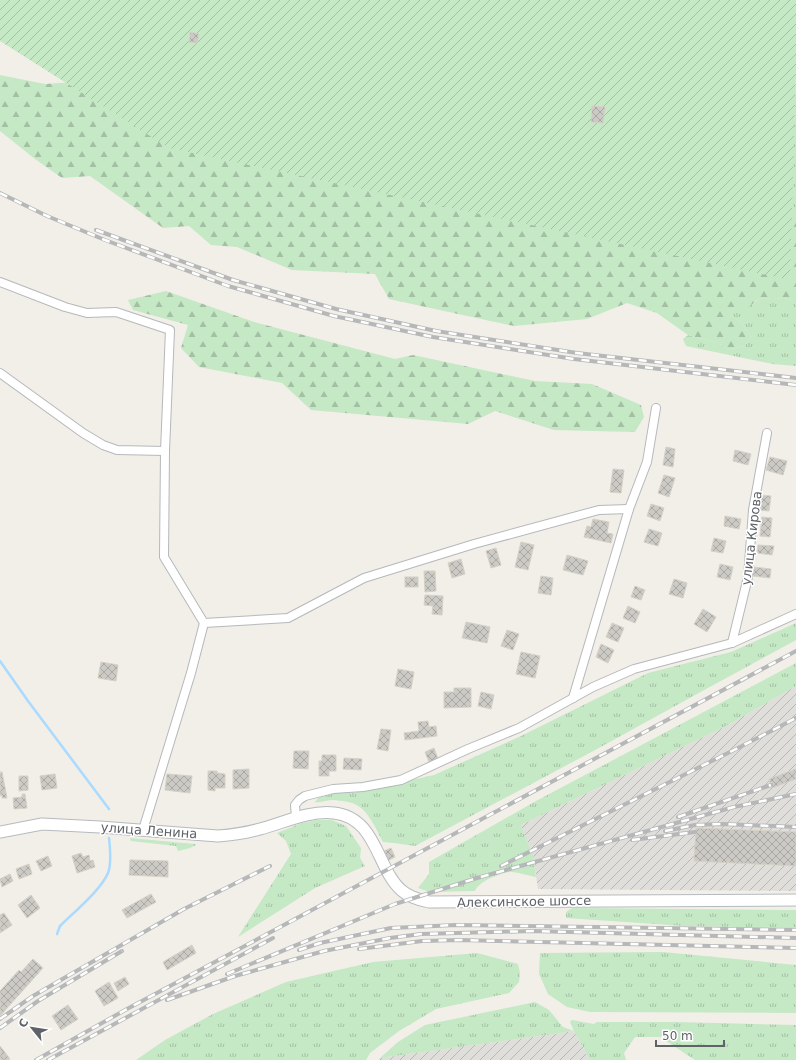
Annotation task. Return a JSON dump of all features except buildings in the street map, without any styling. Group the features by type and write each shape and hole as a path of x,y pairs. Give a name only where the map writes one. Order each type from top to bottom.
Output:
{"main road":[{"name":"Алексинское шоссе","path":"296,818 329,812 342,815 358,823 375,845 386,869 397,885 412,897 429,902 796,900"},
{"name":"улица Ленина","path":"0,832 42,824 218,836 254,831 296,818"}],"street":[{"path":"0,282 65,307 87,313 116,312 170,330 165,451 164,557 204,624 191,673 143,830"},
{"path":"0,373 83,433 103,445 117,450 165,451"},
{"path":"573,698 629,509 647,462 656,408"},
{"name":"улица Кирова","path":"732,643 748,577 753,510 767,433"},
{"path":"204,624 288,618 364,578 474,544 591,512 599,510 629,509"},
{"path":"296,818 295,805 305,796 333,789 374,786 401,780 468,749 519,728 593,687 634,669 732,643 796,614"}],"shaded area":[{"path":"796,686 796,891 538,889 533,855 521,825 726,726"},
{"path":"574,1031 590,1060 379,1060 380,1058"}],"green space":[{"path":"0,0 796,0 796,72 790,280 169,148 0,41"},
{"path":"796,72 796,217 791,208"},
{"path":"0,75 45,84 89,81 777,245 791,208 796,217 796,303 784,298 759,298 745,311 733,311 730,315 741,322 751,337 744,346 728,350 718,343 688,335 657,313 627,303 587,319 514,326 389,299 375,274 292,270 237,247 211,245 189,226 163,228 90,176 62,178 0,131"},
{"path":"166,291 254,322 395,359 413,355 535,381 592,384 641,405 644,417 635,432 554,430 495,411 468,424 311,410 282,383 199,367 181,348 188,325 133,310 128,300"},
{"path":"759,298 784,298 796,303 796,366 773,364 686,346 683,339 688,335 718,343 728,350 744,346 751,337 741,322 730,315 733,311 752,305"},
{"path":"796,623 796,640 597,749 415,846 383,842 369,817 355,804 333,800 315,802 319,797 331,793 353,793 434,775 519,737 648,673 731,652"},
{"path":"796,663 796,686 726,726 521,825 533,855 536,877 507,872 485,881 480,884 475,891 430,892 418,888 429,874 429,862 536,801"},
{"path":"316,820 332,820 346,826 361,848 360,858 365,866 315,888 238,937 291,854 286,841 277,833 302,823"},
{"path":"130,838 196,845 178,851 176,846 131,841"},
{"path":"572,908 796,910 796,928 685,926 566,918 566,912"},
{"path":"663,952 796,965 796,1013 590,1012 567,1007 548,994 539,974 540,953"},
{"path":"477,953 518,964 520,973 519,982 509,993 436,1009 399,1031 370,1053 366,1060 136,1060 165,1040 213,1014 286,982 373,962"},
{"path":"535,1002 549,1010 563,1027 574,1031 380,1058 398,1042 425,1025"},
{"path":"572,1020 594,1024 597,1022 676,1022 796,1025 796,1060 695,1060 660,1037 635,1037 624,1053 626,1060 590,1060 570,1022"}],"waterway":[{"path":"0,661 109,809"},
{"path":"57,934 60,926 93,894 105,880 110,865 109,838"}],"railway":[{"path":"0,193 47,216 105,240 228,286 334,316 433,337 574,359 796,385"},
{"path":"96,230 233,280 336,309 436,331 577,353 796,378"},
{"path":"36,1060 127,1009 796,651"},
{"path":"501,866 796,718"},
{"path":"678,817 771,785"},
{"path":"227,974 395,904 477,878 734,807 796,794"},
{"path":"665,831 695,825 722,824 796,827"},
{"path":"632,840 695,832"},
{"path":"0,1019 33,996 184,909 270,866"},
{"path":"299,950 320,943 391,928 456,925 796,930"},
{"path":"167,1000 235,976 324,951 390,938 421,934 533,931 796,938"},
{"path":"48,1060 273,938"},
{"path":"359,949 422,941 460,940 796,948"},
{"path":"0,1028 38,1001 122,951"}]}
